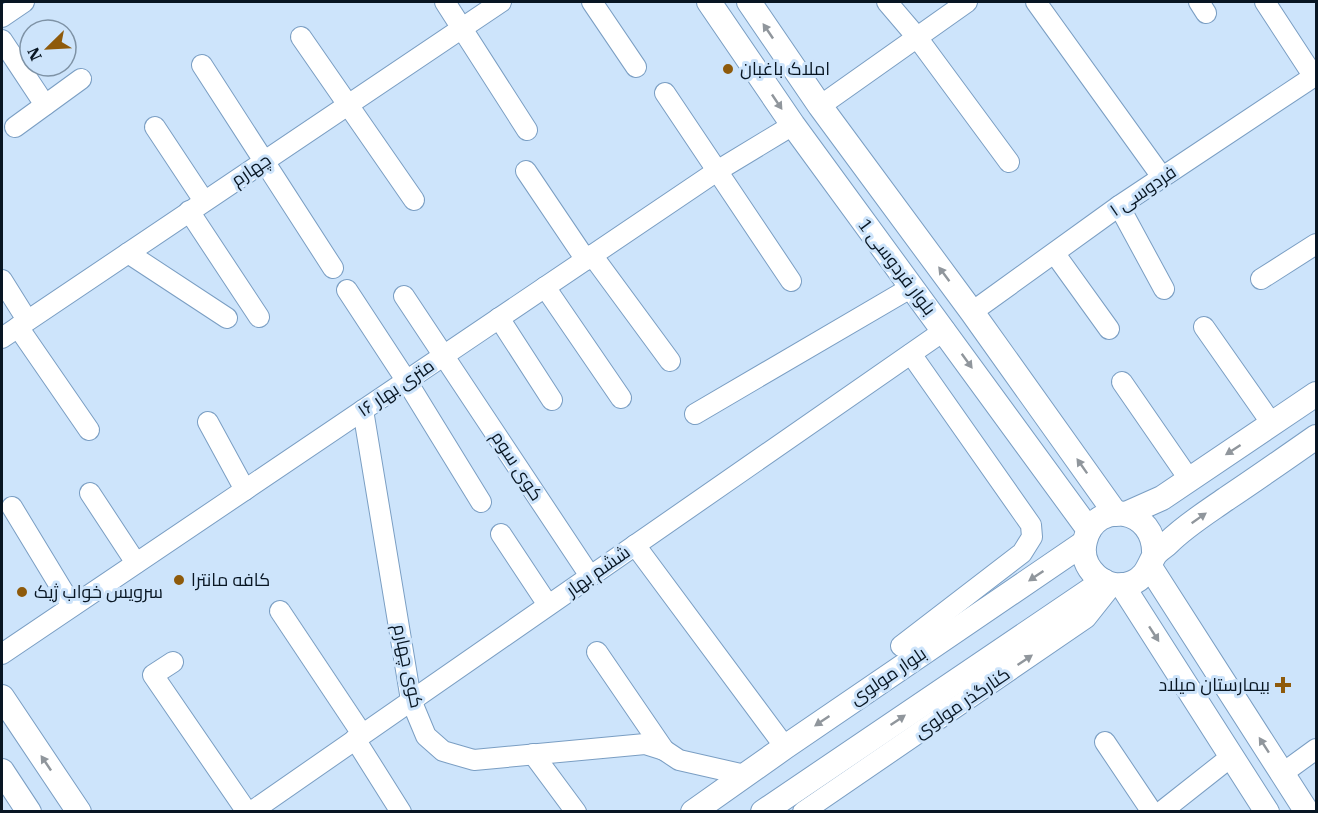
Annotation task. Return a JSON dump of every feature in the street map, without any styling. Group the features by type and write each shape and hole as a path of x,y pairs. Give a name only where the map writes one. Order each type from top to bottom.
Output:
{"main road":[{"name":"بلوار فردوسی 1","path":"709,2 793,125 945,330 1086,536"},
{"name":"بلوار فردوسی 1","path":"749,2 820,106 1121,514"},
{"path":"793,125 820,106"},
{"path":"1267,812 1232,756 1113,584 1090,570 1086,561 1086,536 1101,519 1162,498 1317,394"},
{"path":"763,812 1113,584 1138,580 1180,531 1317,437"},
{"path":"1121,514 1142,522 1149,529 1155,547 1152,562 1307,812"},
{"name":"بلوار مولوی","path":"693,812 1086,536"},
{"path":"2,697 79,812"},
{"path":"2,771 29,812"}],"street":[{"path":"2,17 24,2"},
{"path":"445,2 528,130"},
{"name":"چهارم","path":"2,338 501,2"},
{"path":"592,2 636,67"},
{"path":"886,2 916,36 1009,162"},
{"path":"820,106 967,2"},
{"path":"1036,2 1162,177"},
{"path":"1265,2 1315,76"},
{"path":"301,37 414,200"},
{"path":"2,40 45,105"},
{"path":"202,65 333,268"},
{"name":"فردوسی ۱","path":"972,312 1119,206 1315,76"},
{"path":"15,127 81,79"},
{"path":"665,93 791,281"},
{"name":"۱۶ متری بهار","path":"2,654 717,171 793,125"},
{"path":"155,127 259,316"},
{"path":"526,171 670,361"},
{"path":"1119,206 1164,289"},
{"path":"1261,279 1317,244"},
{"path":"128,252 227,318"},
{"path":"1055,254 1109,329"},
{"path":"2,280 23,323 89,430"},
{"path":"545,287 621,398"},
{"path":"695,414 912,287"},
{"path":"347,290 481,502"},
{"name":"کوی سوم","path":"404,296 590,576"},
{"path":"499,318 552,400"},
{"path":"1204,327 1272,424"},
{"name":"ششم بهار","path":"249,812 945,330"},
{"path":"901,646 1022,553 1032,537 1031,525 911,354"},
{"path":"1122,382 1189,478"},
{"name":"کوی چهارم","path":"363,410 411,700 426,736 443,751 474,760 645,744 664,750 680,760 745,776"},
{"path":"208,422 245,490"},
{"path":"90,493 136,563"},
{"path":"12,507 72,606"},
{"path":"501,534 548,605"},
{"path":"635,545 785,747"},
{"name":"کنارگذر مولوی","path":"803,812 1086,618 1113,584"},
{"path":"280,611 358,737 400,812"},
{"path":"597,652 664,750"},
{"path":"173,662 153,675 249,812"},
{"path":"1105,742 1152,812"},
{"path":"1283,773 1317,749"},
{"path":"533,754 576,812"},
{"path":"1161,812 1232,756"}],"place":[{"name":"املاک باغبان","path":"728,69"},
{"name":"کافه مانترا","path":"179,580"},
{"name":"سرویس خواب ژیک","path":"22,592"},
{"name":"بیمارستان میلاد","path":"1283,685"}]}
